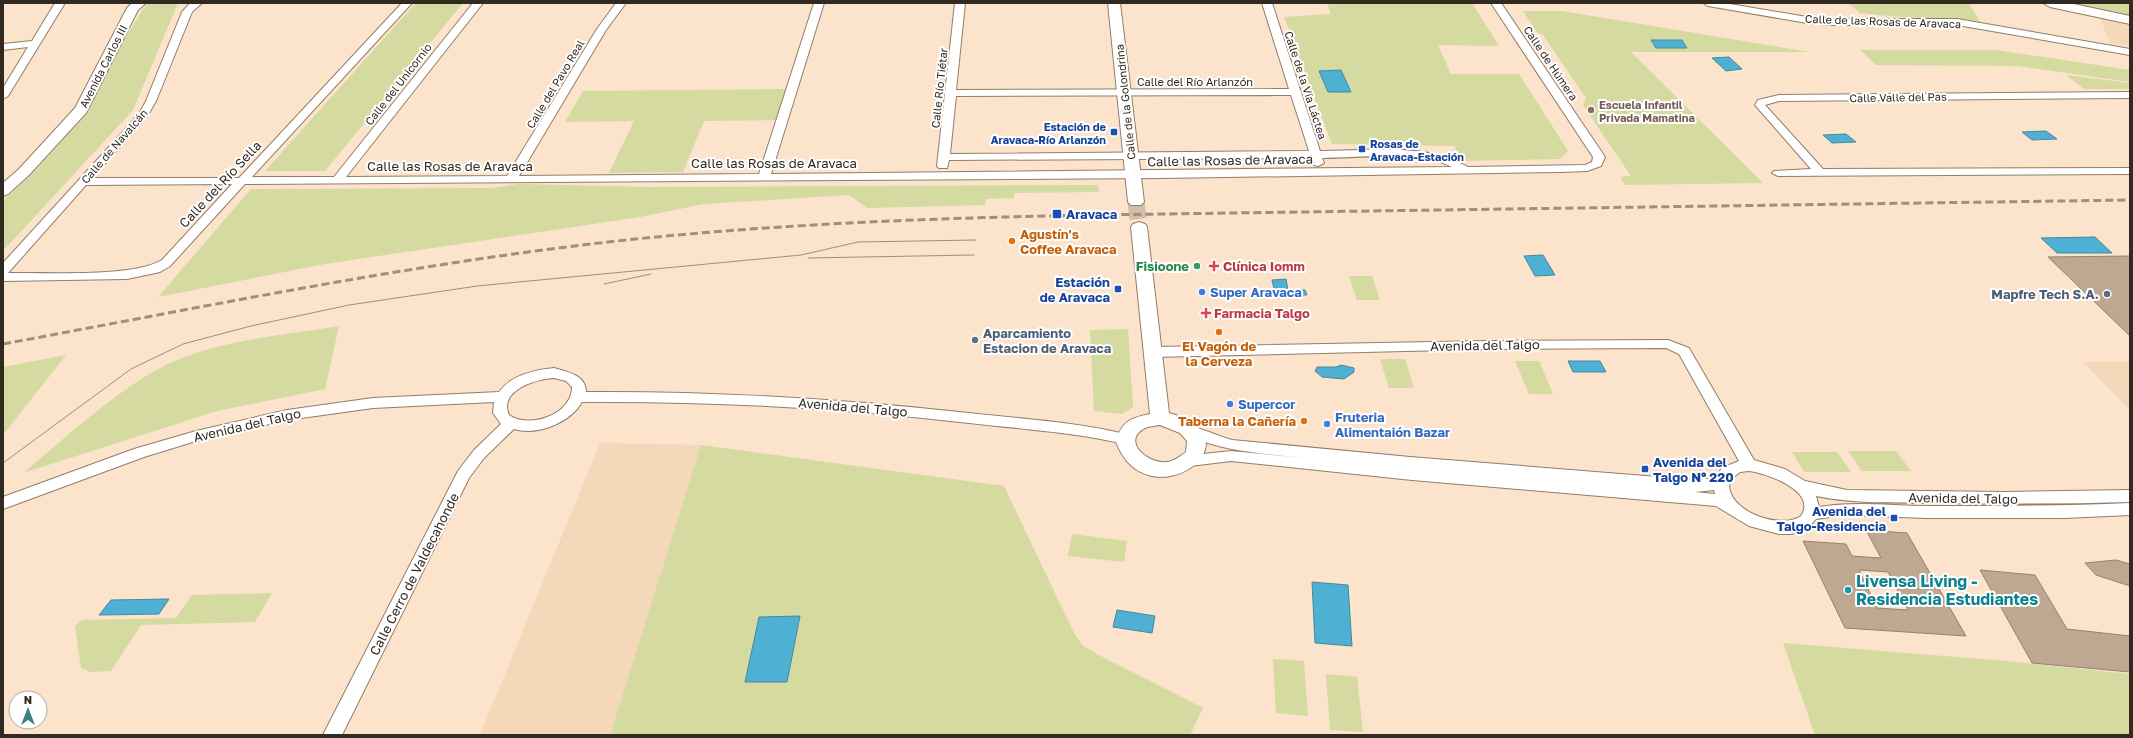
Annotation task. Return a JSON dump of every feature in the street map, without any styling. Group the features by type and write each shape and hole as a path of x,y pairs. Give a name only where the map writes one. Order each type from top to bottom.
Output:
{"main road":[{"path":"2050,3 2130,20"}],"street":[{"path":"3,96 59,3"},
{"name":"Calle de Navalcán","path":"3,271 143,115 151,101 187,12 197,3"},
{"name":"Calle del Río Sella","path":"3,277 127,275 156,269 166,262 407,3"},
{"name":"Calle del Unicornio","path":"338,180 478,3"},
{"name":"Calle del Pavo Real","path":"511,179 602,30 621,3"},
{"path":"764,177 819,3"},
{"name":"Calle Río Tiétar","path":"942,176 960,3"},
{"name":"Calle de la Golondrina","path":"1114,3 1136,202"},
{"name":"Calle de la Vía Láctea","path":"1268,3 1322,173"},
{"name":"Calle de Húmera","path":"1496,3 1599,157"},
{"name":"Calle de las Rosas de Aravaca","path":"1708,3 1823,21 1957,22 2130,52"},
{"name":"Avenida Carlos III","path":"6,187 69,125 81,110 135,5"},
{"path":"3,47 36,43"},
{"name":"Calle del Río Arlanzón","path":"951,93 1296,92"},
{"name":"Calle Valle del Pas","path":"1821,174 1762,109 1760,105 1762,102 1779,98 2130,95"},
{"name":"Calle las Rosas de Aravaca","path":"944,157 1419,154 1447,160 1465,170"},
{"name":"Calle las Rosas de Aravaca","path":"83,182 1322,173 1586,168 1597,164 1599,157"},
{"path":"1778,173 1821,174 2130,171"},
{"path":"1139,227 1160,418"},
{"name":"Avenida del Talgo","path":"1152,352 1490,345 1668,344 1684,352 1749,466"},
{"path":"554,374 564,375 578,384 580,390 579,397 567,413 545,424 532,426 511,423 503,419 500,412 499,405 502,397 518,382 530,377 554,374"},
{"name":"Avenida del Talgo","path":"3,503 139,453 196,436 287,415 373,403 502,397"},
{"name":"Avenida del Talgo","path":"579,397 713,397 869,407 1063,429 1125,439"},
{"path":"1191,431 1196,438 1197,446 1195,454 1190,460 1180,466 1169,469 1156,469 1144,465 1134,459 1127,451 1125,439 1131,428 1138,423 1160,418 1176,421 1191,431 1214,441 1232,445 1382,460 1659,484 1695,486 1721,483"},
{"name":"Calle Cerro de Valdecahonde","path":"332,735 463,476 479,454 511,423"},
{"path":"1190,460 1231,456 1419,475 1718,500 1732,506 1754,521 1780,528 1801,525 1808,520 1811,514 1812,505 1807,495 1798,484 1775,471 1749,466 1729,470 1723,476 1721,483 1726,498 1732,506"},
{"name":"Avenida del Talgo","path":"1798,484 1816,491 1869,496 2045,499 2130,496"},
{"name":"Avenida del Talgo","path":"1811,514 1843,510 1927,512 2065,512 2130,509"}],"shaded area":[{"path":"2100,18 2130,24 2130,46 2110,43"},
{"path":"2083,362 2130,362 2130,410 2091,370"},
{"path":"600,443 701,445 610,735 480,735"}],"green space":[{"path":"149,3 178,3 133,110 3,251 3,201 32,174 85,116 108,67 143,9"},
{"path":"416,3 463,3 325,171 265,171"},
{"path":"1327,3 1472,3 1499,46 1438,45 1451,74 1519,74 1568,151 1560,159 1461,161 1454,146 1332,144 1284,17 1331,14"},
{"path":"1848,3 1969,3 1980,22 1946,18 1917,18 1860,13"},
{"path":"2071,3 2130,3 2130,16 2124,14"},
{"path":"1523,11 1562,11 1810,52 1631,52 1763,183 1625,185 1620,177 1631,176 1583,105 1586,98 1543,35 1537,32"},
{"path":"1860,50 1996,50 2130,70 2130,82 2017,66 1876,65"},
{"path":"2066,75 2130,83 2130,89 2084,89"},
{"path":"788,89 778,120 704,121 683,172 609,173 634,121 565,122 583,91"},
{"path":"518,184 648,187 1098,185 1099,192 1014,193 1014,198 986,199 985,205 867,208 849,195 704,204 640,217 325,264 158,297 251,189 491,188"},
{"path":"1349,276 1372,276 1380,300 1357,300"},
{"path":"339,326 325,389 217,411 23,473 93,414 130,386 168,364 208,349 252,339"},
{"path":"1128,329 1133,407 1122,414 1094,411 1090,330"},
{"path":"66,355 3,435 3,367"},
{"path":"1380,359 1405,359 1414,388 1389,388"},
{"path":"1515,361 1539,361 1553,394 1529,394"},
{"path":"701,445 1004,486 1073,631 1082,645 1203,708 1190,735 610,735"},
{"path":"1848,451 1896,451 1911,471 1862,471"},
{"path":"1792,452 1837,452 1851,472 1804,472"},
{"path":"1072,534 1127,541 1124,562 1068,556"},
{"path":"272,593 255,622 141,625 111,671 90,672 81,668 75,626 82,620 176,618 192,595"},
{"path":"1783,643 2006,661 2130,674 2130,735 1815,735"},
{"path":"1273,659 1304,661 1308,716 1276,713"},
{"path":"1326,674 1357,677 1363,732 1330,730"}],"water":[{"path":"1651,40 1682,40 1687,48 1656,48"},
{"path":"1729,57 1742,69 1726,71 1712,58"},
{"path":"1341,70 1351,92 1328,92 1319,71"},
{"path":"2046,131 2057,139 2032,140 2022,132"},
{"path":"1846,134 1856,142 1832,143 1823,135"},
{"path":"2095,237 2112,253 2057,253 2041,238"},
{"path":"1543,255 1555,275 1535,276 1524,256"},
{"path":"1286,279 1288,290 1305,290 1307,295 1303,295 1303,297 1276,298 1272,280"},
{"path":"1568,361 1600,361 1606,372 1573,372"},
{"path":"1341,365 1354,368 1354,372 1344,379 1322,377 1315,371 1317,367 1336,367"},
{"path":"1312,582 1348,585 1352,646 1315,643"},
{"path":"169,599 159,614 99,615 111,600"},
{"path":"1117,610 1155,616 1152,633 1113,627"},
{"path":"800,616 787,682 745,682 759,617"}],"building":[{"name":"Mapfre Tech S.A.","path":"2130,256 2130,336 2048,257"},
{"name":"Livensa Living - Residencia Estudiantes","path":"1866,530 1907,533 1966,636 1845,628 1803,541 1846,544 1852,556 1881,558","holes":["1859,570 1888,572 1908,610 1877,608"]},
{"path":"2116,560 2130,564 2130,586 2096,575 2085,563"},
{"path":"1980,570 2035,575 2067,629 2130,636 2130,672 2032,663"}],"tunnel":[{"path":"1136,202 1139,227"}],"tram line":[{"path":"3,463 131,369 183,344 251,326 349,305 477,286 801,255 858,242 976,240"},
{"path":"808,258 974,255"},
{"path":"604,284 651,274"}],"railway":[{"path":"3,344 305,288 456,262 608,242 790,226 912,220 1094,215 2130,200"}],"place":[{"name":"Escuela Infantil Privada Mamatina","path":"1591,110"},
{"name":"Estación de Aravaca-Río Arlanzón","path":"1114,132"},
{"name":"Rosas de Aravaca-Estación","path":"1362,149"},
{"name":"Aravaca","path":"1057,214"},
{"name":"Agustín's Coffee Aravaca","path":"1012,241"},
{"name":"Fisioone","path":"1197,266"},
{"name":"Clínica Iomm","path":"1214,266"},
{"name":"Estación de Aravaca","path":"1118,289"},
{"name":"Super Aravaca","path":"1202,292"},
{"name":"Mapfre Tech S.A.","path":"2107,294"},
{"name":"Farmacia Talgo","path":"1206,313"},
{"name":"El Vagón de la Cerveza","path":"1219,332"},
{"name":"Aparcamiento Estacion de Aravaca","path":"975,340"},
{"name":"Supercor","path":"1230,404"},
{"name":"Taberna la Cañería","path":"1304,421"},
{"name":"Fruteria Alimentaión Bazar","path":"1327,424"},
{"name":"Avenida del Talgo Nº 220","path":"1645,469"},
{"name":"Avenida del Talgo-Residencia","path":"1894,518"},
{"name":"Livensa Living - Residencia Estudiantes","path":"1848,590"}]}
